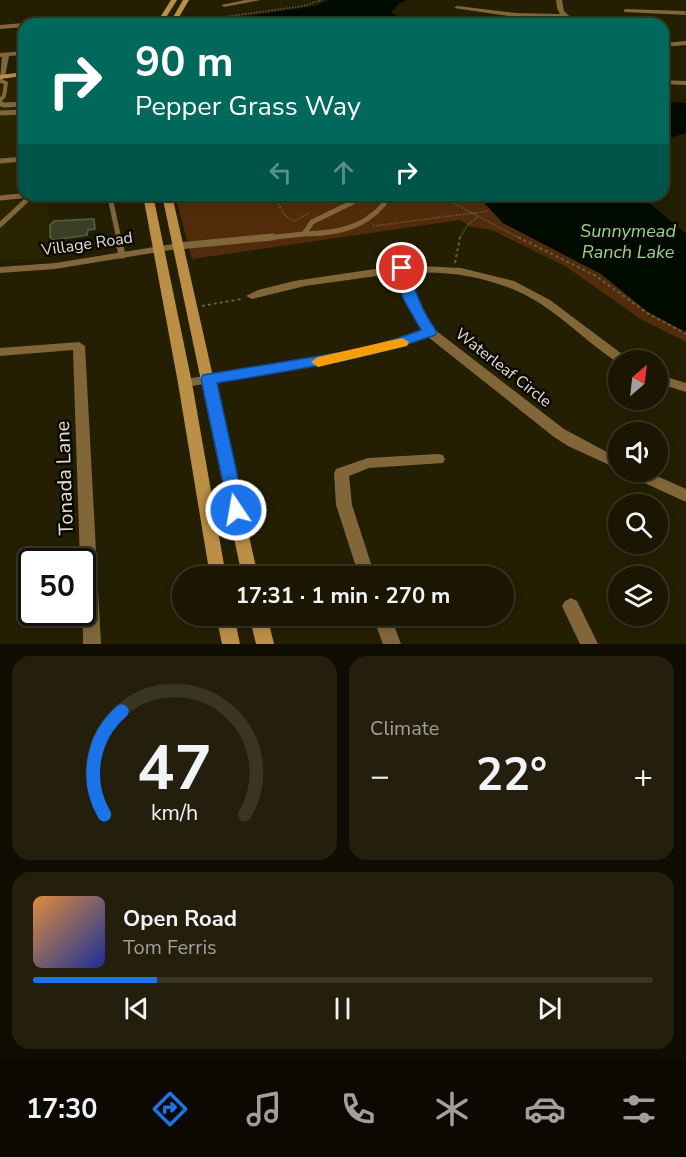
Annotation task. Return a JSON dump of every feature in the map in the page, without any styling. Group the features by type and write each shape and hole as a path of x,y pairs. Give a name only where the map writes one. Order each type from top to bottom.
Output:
{"main road":[{"path":"163,18 174,0"},
{"path":"176,18 186,0"},
{"path":"1,79 18,75"},
{"path":"149,201 185,383 216,566"},
{"path":"168,201 248,566"},
{"path":"227,626 231,644"},
{"path":"260,626 264,644"}],"street":[{"path":"224,5 258,0"},
{"path":"559,0 559,9 568,18"},
{"path":"457,8 516,15 564,15"},
{"path":"626,11 685,11"},
{"path":"0,27 18,26"},
{"path":"669,44 686,43"},
{"path":"1,79 3,55 18,54"},
{"path":"669,82 686,83"},
{"name":"Village Road","path":"0,270 55,266 179,246"},
{"path":"252,296 279,286 402,268 465,272 522,290 545,302 609,350"},
{"name":"Waterleaf Circle","path":"402,268 410,298 421,321 430,332 559,433 608,459"},
{"path":"185,383 356,355 389,347 430,332"},
{"name":"Tonada Lane","path":"0,352 79,346 92,644"},
{"path":"668,382 686,388"},
{"path":"364,566 344,505 341,473 368,463 438,459"},
{"path":"656,482 686,496"},
{"path":"571,606 589,644"},
{"path":"385,626 392,644"}],"lane":[{"path":"1,79 6,82 1,106"},
{"path":"1,106 18,105"},
{"path":"1,106 18,110"},
{"path":"0,161 18,160"},
{"path":"0,198 18,197"},
{"path":"0,225 26,201"},
{"path":"304,234 309,224 345,208 353,201"},
{"path":"179,246 338,232 362,224 379,212 384,201"},
{"path":"111,202 122,255"}],"path":[{"path":"216,18 303,6 322,0"},
{"path":"277,201 282,214 288,219 296,221 313,211"},
{"path":"449,201 596,276 647,313 686,334"},
{"path":"367,227 489,211"},
{"path":"455,263 455,255 466,225 477,217"},
{"path":"193,308 252,296"}],"shaded area":[{"path":"18,80 18,201 84,201 49,205 48,258 0,260 0,82"},
{"path":"177,201 483,201 503,223 601,274 648,312 686,332 686,342 639,318 565,266 492,230 471,227 460,220 192,259"}],"water":[{"path":"330,0 407,0 391,12 404,18 236,18 315,6"},
{"path":"669,102 686,103 686,133 669,138"},
{"name":"Sunnymead Ranch Lake","path":"483,201 647,201 686,234 686,332 648,312 601,274 503,223"}],"building":[{"path":"94,219 95,229 88,230 87,235 54,240 50,237 50,225 54,221"}],"slow traffic":[{"path":"318,362 356,355 402,342"}],"route":[{"path":"236,510 209,379 356,355 389,347 430,332 416,313 402,268"}]}
